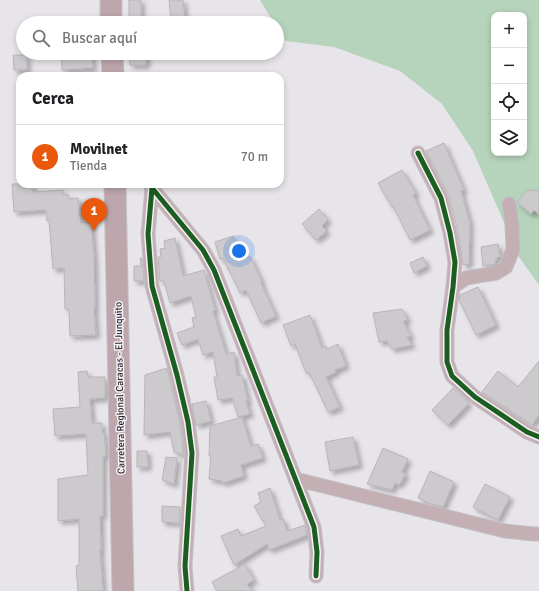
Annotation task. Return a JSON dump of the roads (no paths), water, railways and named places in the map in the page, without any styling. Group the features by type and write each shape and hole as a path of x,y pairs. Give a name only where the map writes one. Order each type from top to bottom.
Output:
{"main road":[{"path":"111,0 111,16"},
{"path":"112,60 113,72"},
{"name":"Carretera Regional Caracas - El Junquito","path":"115,188 123,591"}],"street":[{"path":"418,153 441,198 450,233 455,262 453,287 446,330 447,362 452,376 475,397 527,432 539,437"},
{"path":"151,188 148,234 152,286 177,375 188,422 192,452 185,566 187,591"},
{"path":"153,188 203,250 214,270 314,527 317,552 316,576"},
{"path":"453,287 466,278 496,273 506,267 512,249 512,225 509,204"},
{"path":"295,480 505,532 539,534"}],"place":[{"name":"Movilnet","path":"94,231"}]}
